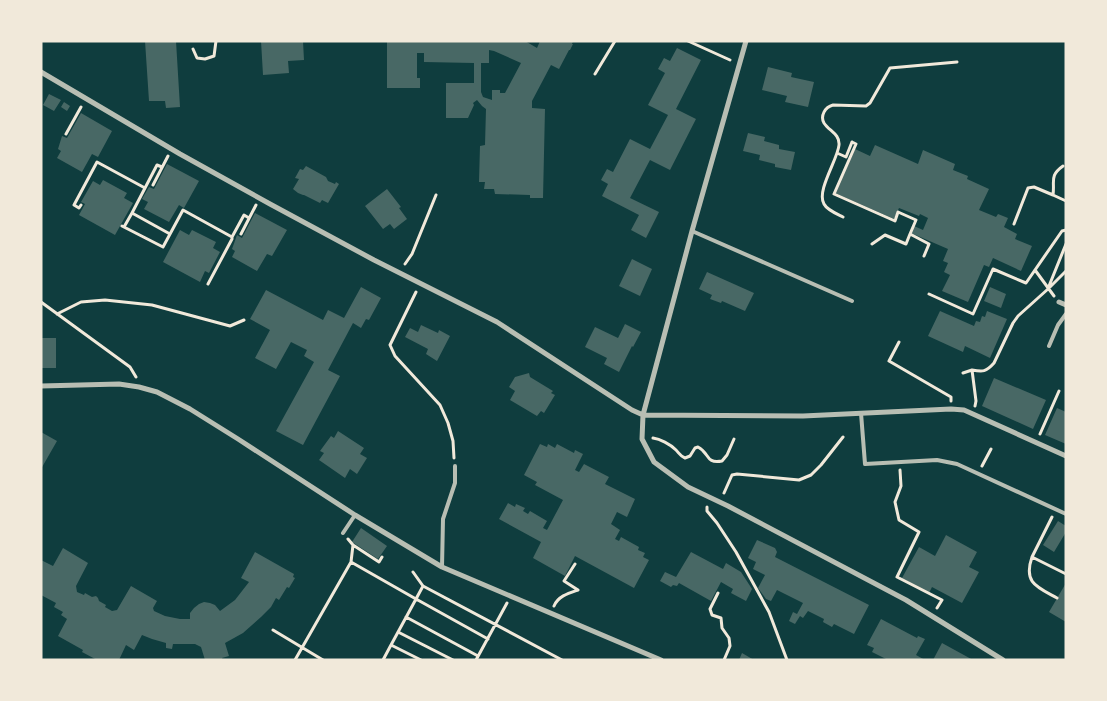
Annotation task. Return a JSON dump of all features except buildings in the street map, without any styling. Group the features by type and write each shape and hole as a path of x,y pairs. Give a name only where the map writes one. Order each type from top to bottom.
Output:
{"street":[{"path":"746,41 692,231 643,415 642,439 654,462 688,487 906,600 1003,660"},
{"path":"41,72 260,198 398,272 497,322 632,410 643,415 803,416 964,410 1066,456"},
{"path":"1059,302 1066,305"},
{"path":"41,386 119,384 157,392 190,409 355,515 442,567 512,595 661,660"}],"lane":[{"path":"692,231 852,301"},
{"path":"1049,346 1058,325 1066,314"},
{"path":"861,413 865,464 937,460 957,464 1066,514"},
{"path":"442,567 444,519 455,483 454,466"},
{"path":"343,533 355,515"}],"path":[{"path":"193,50 196,58 205,59 214,56 216,41"},
{"path":"595,74 615,41"},
{"path":"688,41 740,64"},
{"path":"843,217 823,202 824,186 840,142 837,136 824,123 825,109 832,105 866,106 870,103 890,68 957,62"},
{"path":"66,134 86,98"},
{"path":"837,153 846,157 852,142 856,144 834,194 895,221 898,212 916,220 906,244 885,235 872,244"},
{"path":"153,185 172,149"},
{"path":"81,205 80,208 74,205 97,162 145,188"},
{"path":"162,168 157,165 132,213 123,226 163,247 183,210 232,237"},
{"path":"1053,195 1053,176 1063,166"},
{"path":"1014,224 1028,188 1034,187 1066,201"},
{"path":"398,272 412,254 436,194"},
{"path":"241,234 260,198"},
{"path":"132,213 170,234"},
{"path":"208,284 244,215 249,218"},
{"path":"929,294 973,314 993,269 1026,283 1062,231 1066,230"},
{"path":"910,234 929,244 924,256"},
{"path":"1048,289 1066,244"},
{"path":"1035,270 1048,289"},
{"path":"963,373 972,370 982,372 990,368 1018,316 1066,271"},
{"path":"421,283 390,345 395,356 440,405 453,441 454,466"},
{"path":"57,314 81,302 105,300 152,305 230,326 244,320"},
{"path":"41,302 130,367 138,380 139,387"},
{"path":"899,342 889,361 951,397 951,409"},
{"path":"972,370 976,401 973,414"},
{"path":"1041,433 1059,391"},
{"path":"726,486 732,475 737,474 799,480 811,475 821,466 842,437"},
{"path":"642,439 656,438 668,444 680,456 685,458 690,456 695,448 698,447 702,449 708,459 715,462 722,461 734,440"},
{"path":"982,468 990,449"},
{"path":"899,462 901,486 895,502 899,520 919,532 897,577 942,600 933,616"},
{"path":"707,496 707,511 717,522 736,552 768,612 788,660"},
{"path":"1056,510 1032,557 1028,570 1032,583 1057,598"},
{"path":"343,533 353,545 378,562 382,557"},
{"path":"295,660 351,562 353,545"},
{"path":"1032,557 1066,574"},
{"path":"351,562 488,639"},
{"path":"552,612 556,602 565,595 578,590 564,581 576,564"},
{"path":"412,572 423,586 562,660"},
{"path":"383,660 423,586"},
{"path":"718,593 710,609 712,615 721,618 722,628 729,638 730,646 724,660"},
{"path":"406,617 477,658 512,595"},
{"path":"273,630 323,660"},
{"path":"398,632 453,660"},
{"path":"391,645 421,660"}]}
